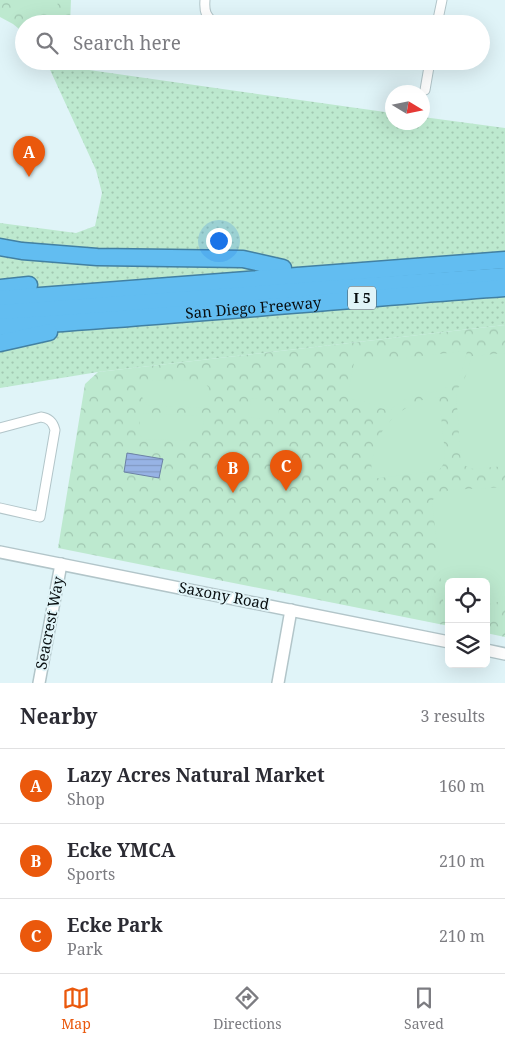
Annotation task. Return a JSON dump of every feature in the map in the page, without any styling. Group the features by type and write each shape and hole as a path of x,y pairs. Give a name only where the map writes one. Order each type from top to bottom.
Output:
{"highway":[{"path":"0,247 22,251 97,257 243,259 283,268"},
{"path":"0,288 505,251"},
{"path":"0,299 505,260"},
{"path":"0,314 505,276"},
{"name":"San Diego Freeway","path":"0,327 98,321 505,288"},
{"path":"0,343 98,321"}],"street":[{"path":"204,0 204,10 206,15"},
{"path":"439,15 442,0"},
{"path":"426,85 428,70"},
{"path":"0,428 41,417 51,421 55,430 40,517 0,508"},
{"name":"Saxony Road","path":"0,552 445,641"},
{"name":"Seacrest Way","path":"39,683 61,564"},
{"path":"278,683 291,610"},
{"path":"490,651 505,654"}],"green space":[{"path":"0,0 71,0 70,15 15,15 15,26 0,17"},
{"path":"14,0 58,0 57,11 16,8"},
{"path":"50,70 89,70 385,112 385,130 430,130 430,118 505,128 505,325 98,372 0,388 0,223 76,233 95,226 102,193 96,170"},
{"path":"505,325 505,637 490,634 490,578 445,578 445,625 58,548 85,384 98,372"},
{"path":"467,351 464,365 458,378 448,387 408,398 390,410 347,398 355,358 402,359"},
{"path":"505,353 505,466 473,469 461,464 456,390 464,379 472,356"},
{"path":"148,380 199,381 205,383 209,388 208,400 203,408 147,405 142,397 142,386"},
{"path":"439,397 445,453 444,463 440,469 438,471 371,479 375,448 378,439 389,422 416,402"},
{"path":"251,398 280,403 277,421 248,417"},
{"path":"143,413 197,416 203,419 202,434 196,441 143,439 140,435 140,415"},
{"path":"505,487 505,600 490,604 490,578 445,578 444,609 432,501 436,496 449,490"}],"water":[{"path":"127,453 163,459 159,478 124,472"}],"place":[{"name":"Lazy Acres Natural Market","path":"29,177"},
{"name":"Ecke Park","path":"286,491"},
{"name":"Ecke YMCA","path":"233,493"}]}
